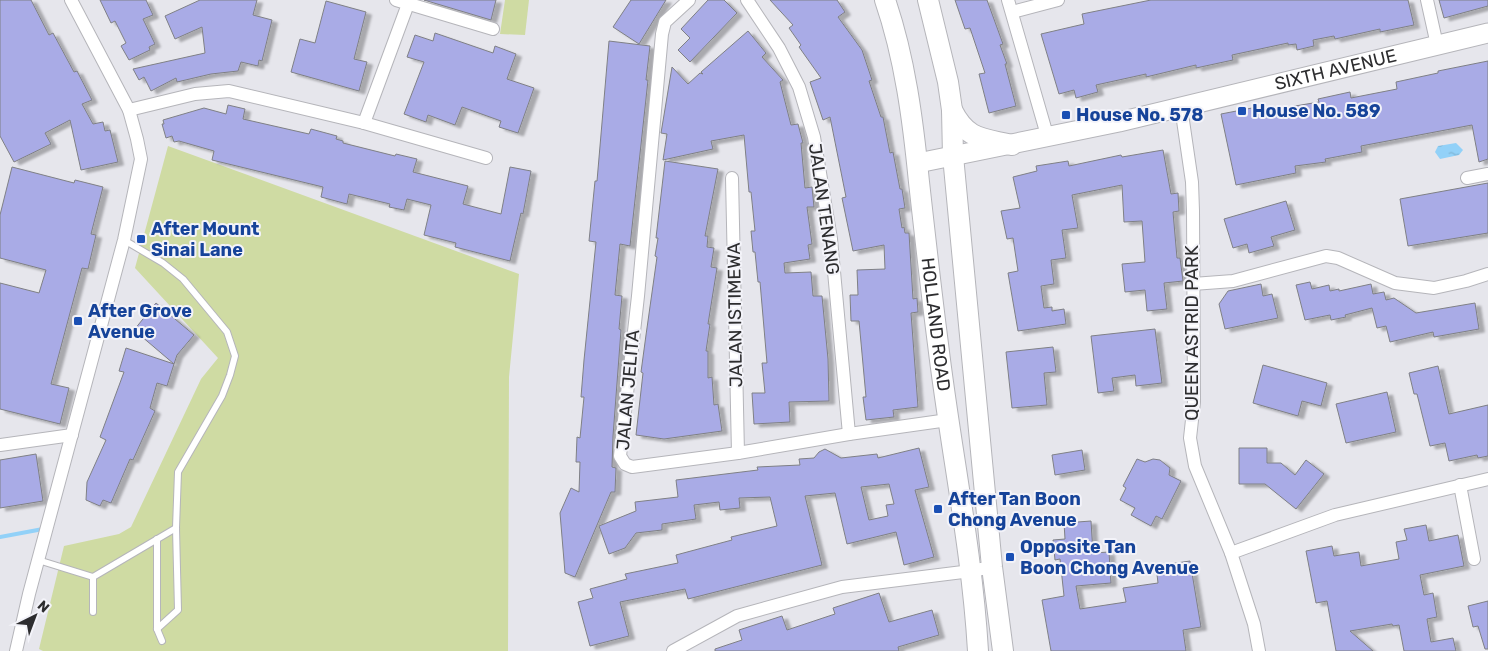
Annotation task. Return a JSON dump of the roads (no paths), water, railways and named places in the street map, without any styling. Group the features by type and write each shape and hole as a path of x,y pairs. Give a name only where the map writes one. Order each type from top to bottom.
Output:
{"main road":[{"name":"HOLLAND ROAD","path":"885,0 892,18 906,83 918,163 948,420 971,571 978,651"},
{"name":"HOLLAND ROAD","path":"928,0 948,82 952,110 953,156 992,567 1003,651"},
{"name":"SIXTH AVENUE","path":"918,163 1119,122 1488,32"},
{"path":"952,110 959,123 971,134 1012,145"}],"street":[{"path":"16,651 38,560 124,240 141,159 138,139 129,110 71,0"},
{"name":"JALAN JELITA","path":"689,0 666,22 662,34 638,296 620,456 624,464 632,467 738,453 849,434 948,420"},
{"name":"JALAN TENANG","path":"747,0 779,48 795,80 814,136 831,239 849,434"},
{"path":"1047,136 1010,6 1058,0"},
{"path":"1427,0 1437,45"},
{"path":"364,123 402,2 493,29"},
{"path":"129,110 195,94 229,91 364,123 486,158"},
{"name":"QUEEN ASTRID PARK","path":"1181,107 1192,182 1194,402 1190,438 1195,466 1231,553 1254,624 1259,651"},
{"path":"1467,178 1488,174"},
{"name":"JALAN ISTIMEWA","path":"732,178 738,453"},
{"path":"1193,284 1233,281 1326,256 1338,258 1395,283 1434,288 1488,274"},
{"path":"0,445 72,435"},
{"path":"1231,553 1335,515 1488,479"},
{"path":"1460,485 1474,559"},
{"path":"673,651 737,616 842,587 992,567"}],"lane":[{"path":"124,240 163,263 183,279 227,332 235,356 222,396 178,472 176,528 178,610 157,629"},
{"path":"38,560 93,577 176,528"},
{"path":"157,539 157,629 162,641"},
{"path":"93,577 93,612"}],"water":[{"path":"1456,143 1463,150 1459,155 1440,159 1435,152 1438,146"}],"waterway":[{"path":"0,537 43,529"}],"place":[{"name":"House No. 589","path":"1242,111"},
{"name":"House No. 578","path":"1066,115"},
{"name":"After Mount Sinai Lane","path":"141,239"},
{"name":"After Grove Avenue","path":"78,321"},
{"name":"After Tan Boon Chong Avenue","path":"938,509"},
{"name":"Opposite Tan Boon Chong Avenue","path":"1010,557"}]}
